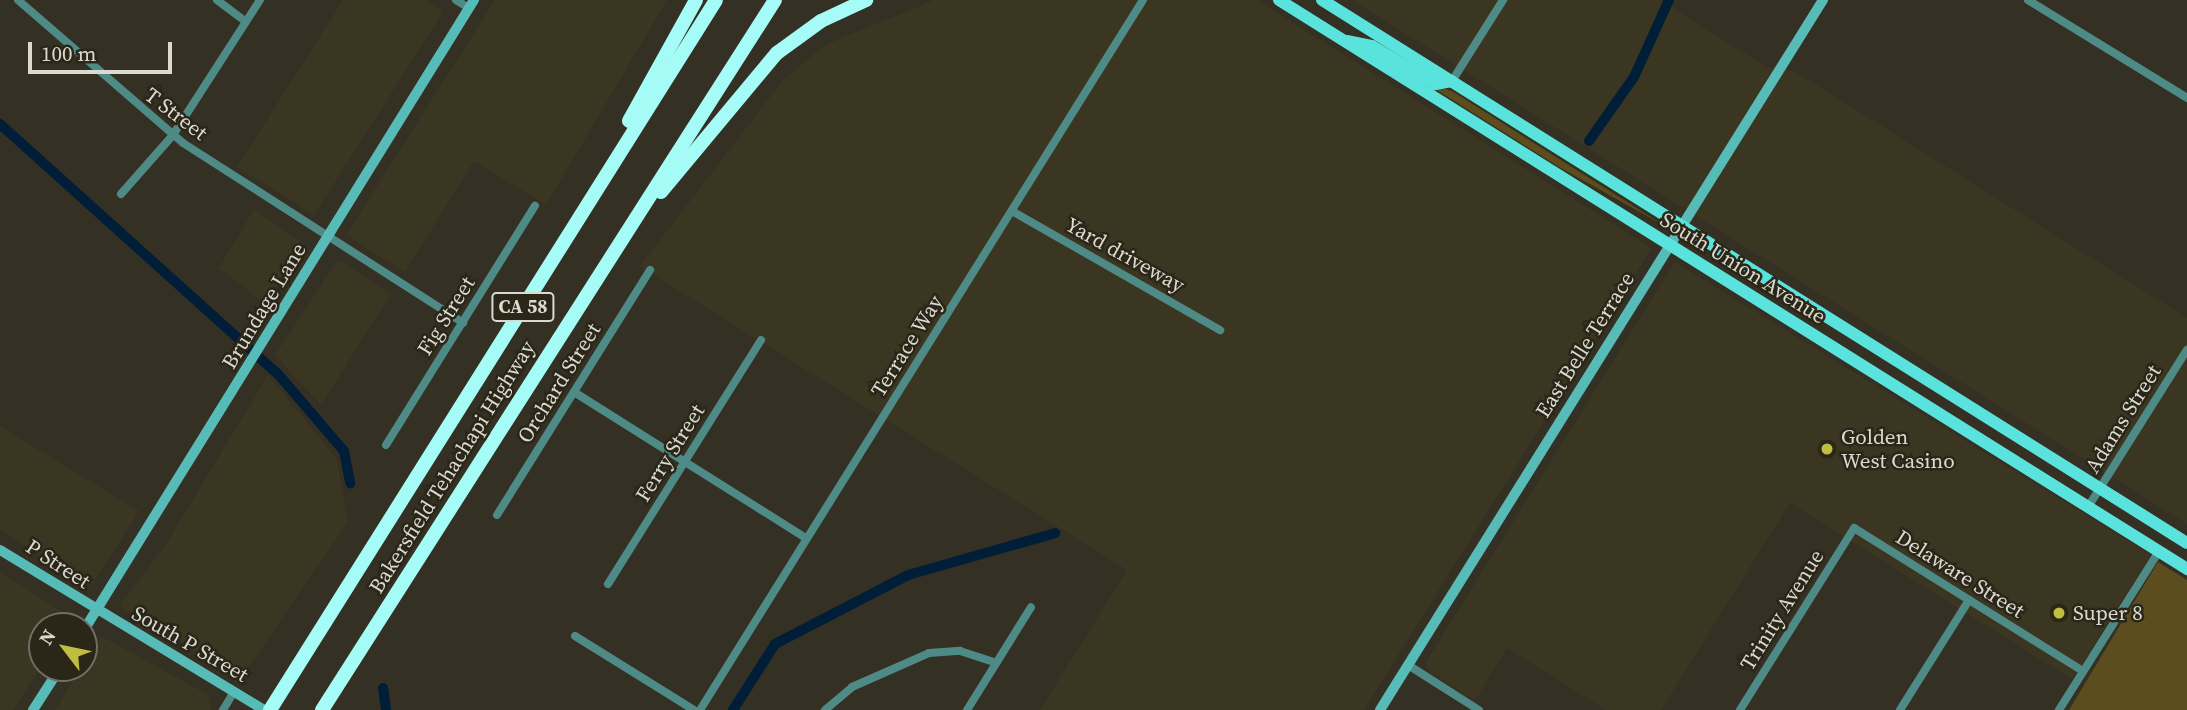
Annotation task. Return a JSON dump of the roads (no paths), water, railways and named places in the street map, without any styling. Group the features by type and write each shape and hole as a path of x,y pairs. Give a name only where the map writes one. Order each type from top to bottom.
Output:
{"highway":[{"path":"575,223 696,0"},
{"name":"Bakersfield Tehachapi Highway","path":"270,710 716,0"},
{"name":"Bakersfield Tehachapi Highway","path":"323,709 775,0"},
{"path":"612,254 760,71 813,27 866,0"}],"main road":[{"name":"South Union Avenue","path":"1279,0 2187,569"},
{"name":"South Union Avenue","path":"1322,0 2187,542"},
{"path":"1344,41 1372,46 1435,84 1452,81"}],"street":[{"name":"T Street","path":"18,0 173,135 463,323"},
{"path":"217,0 246,22"},
{"path":"121,194 173,135 260,0"},
{"path":"456,0 471,4"},
{"name":"Terrace Way","path":"701,710 1143,0"},
{"path":"1452,81 1503,0"},
{"name":"East Belle Terrace","path":"1380,710 1823,0"},
{"path":"2028,0 2187,98"},
{"name":"Brundage Lane","path":"96,611 471,4"},
{"name":"Fig Street","path":"386,445 536,206"},
{"name":"Yard driveway","path":"1012,211 1220,330"},
{"name":"Orchard Street","path":"497,515 650,270"},
{"name":"Ferry Street","path":"608,584 761,340"},
{"name":"Adams Street","path":"2088,507 2187,350"},
{"path":"574,392 807,539"},
{"name":"Delaware Street","path":"1854,528 2083,671"},
{"name":"Trinity Avenue","path":"1740,710 1854,528"},
{"name":"P Street","path":"0,550 96,611"},
{"path":"2059,710 2159,551"},
{"path":"1900,710 1969,600"},
{"path":"967,710 1031,607"},
{"name":"South P Street","path":"96,611 264,710"},
{"path":"575,636 694,710"},
{"path":"825,710 852,687 929,653 960,651 996,663"},
{"path":"1408,665 1479,710"},
{"path":"33,710 51,682"},
{"path":"223,710 234,692"}],"waterway":[{"path":"1589,141 1634,77 1669,0"},
{"path":"0,124 278,374 344,451 350,483"},
{"path":"733,710 775,644 908,575 1055,533"},
{"path":"383,688 386,710"}],"place":[{"name":"Golden West Casino","path":"1827,449"},
{"name":"Super 8","path":"2059,613"}]}
